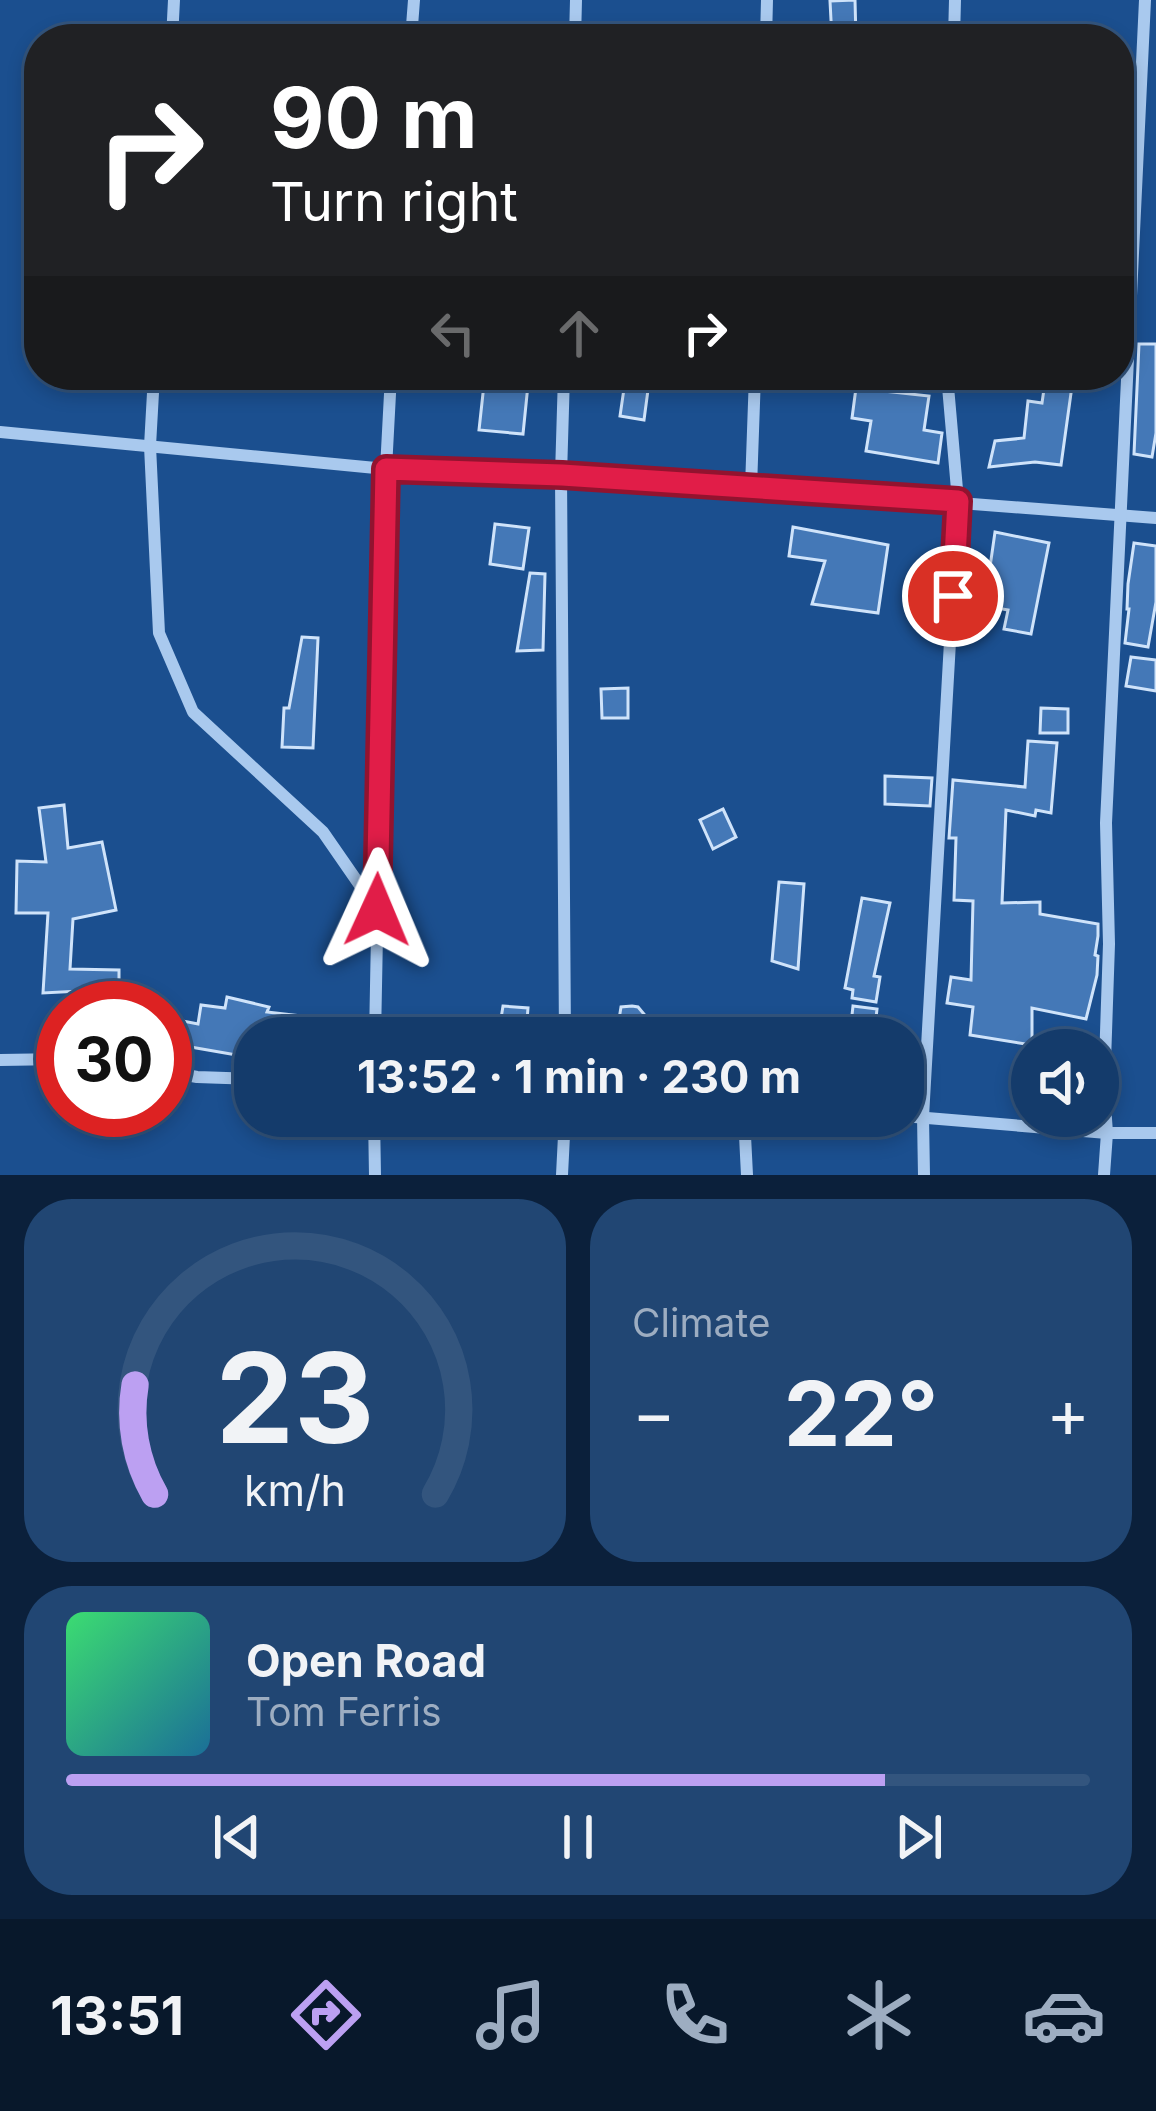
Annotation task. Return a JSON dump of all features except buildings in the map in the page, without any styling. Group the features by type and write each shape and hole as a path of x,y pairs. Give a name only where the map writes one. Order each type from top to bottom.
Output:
{"street":[{"path":"1134,227 1145,0"},
{"path":"153,390 150,446 160,633 193,712 323,832 377,910"},
{"path":"375,1017 391,390"},
{"path":"565,390 566,1017"},
{"path":"751,487 754,390"},
{"path":"924,1099 958,501 948,390"},
{"path":"1106,1029 1106,823 1126,390"},
{"path":"0,432 386,469 751,487 1156,518"},
{"path":"0,1060 36,1059"},
{"path":"192,1076 234,1078"},
{"path":"924,1117 1011,1124"},
{"path":"1119,1132 1156,1132"},
{"path":"374,1137 375,1175"},
{"path":"562,1175 564,1137"},
{"path":"745,1137 747,1175"},
{"path":"923,1137 924,1175"},
{"path":"1104,1175 1107,1137"}],"route":[{"path":"377,910 386,469 562,475 958,501 953,596"}]}
